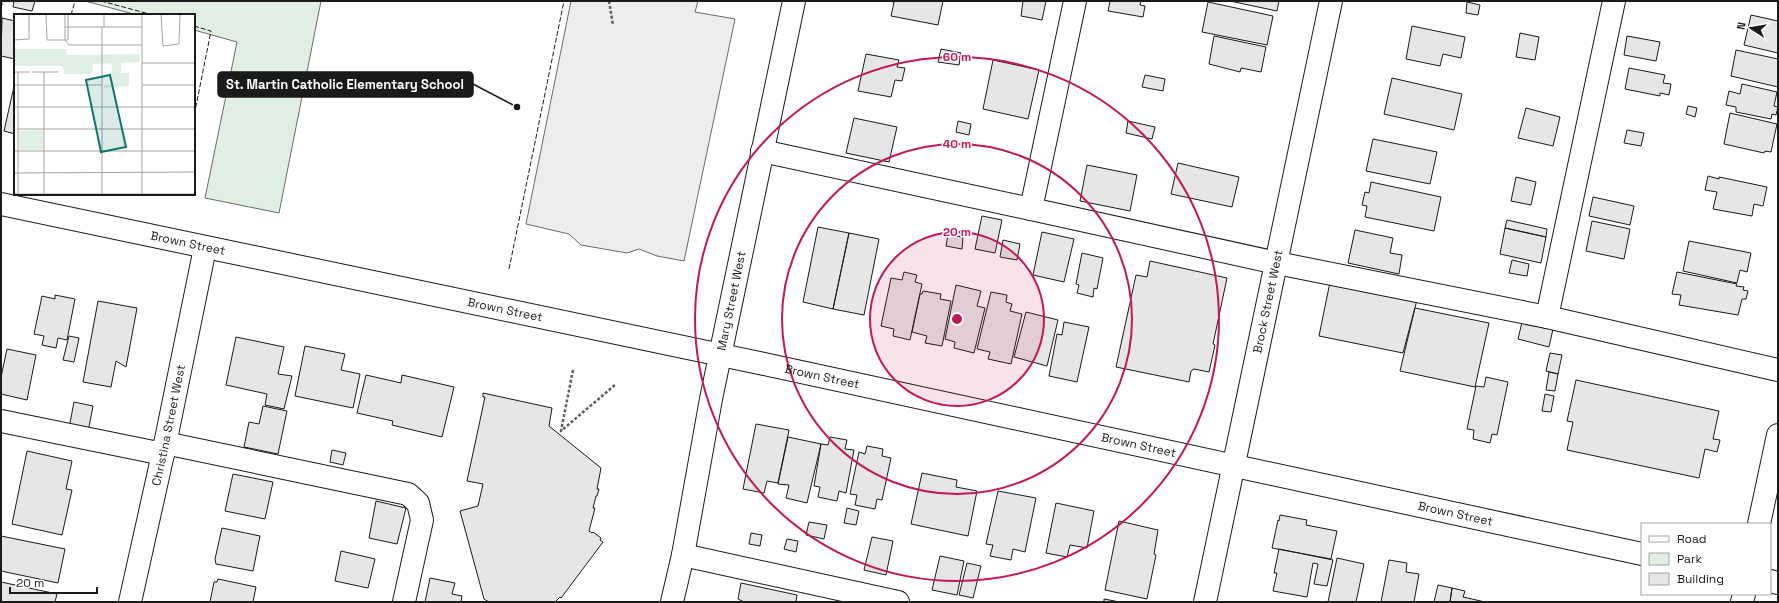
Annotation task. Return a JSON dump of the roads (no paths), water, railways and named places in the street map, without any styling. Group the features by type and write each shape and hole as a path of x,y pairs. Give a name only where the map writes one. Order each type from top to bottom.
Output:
{"street":[{"name":"Mary Street West","path":"672,602 683,555 720,355 794,1"},
{"path":"1031,210 1075,1"},
{"name":"Brock Street West","path":"1205,602 1331,1"},
{"path":"1547,317 1614,1"},
{"path":"762,151 1277,263 1547,317 1778,370"},
{"name":"Brown Street","path":"1,204 720,355 1641,554"},
{"name":"Christina Street West","path":"130,602 164,448 205,248"},
{"path":"1,422 164,448 408,494 418,503 422,520 404,602"},
{"path":"1759,523 1778,435"},
{"path":"683,555 898,602"}],"place":[{"name":"St. Martin Catholic Elementary School","path":"517,107"}]}
